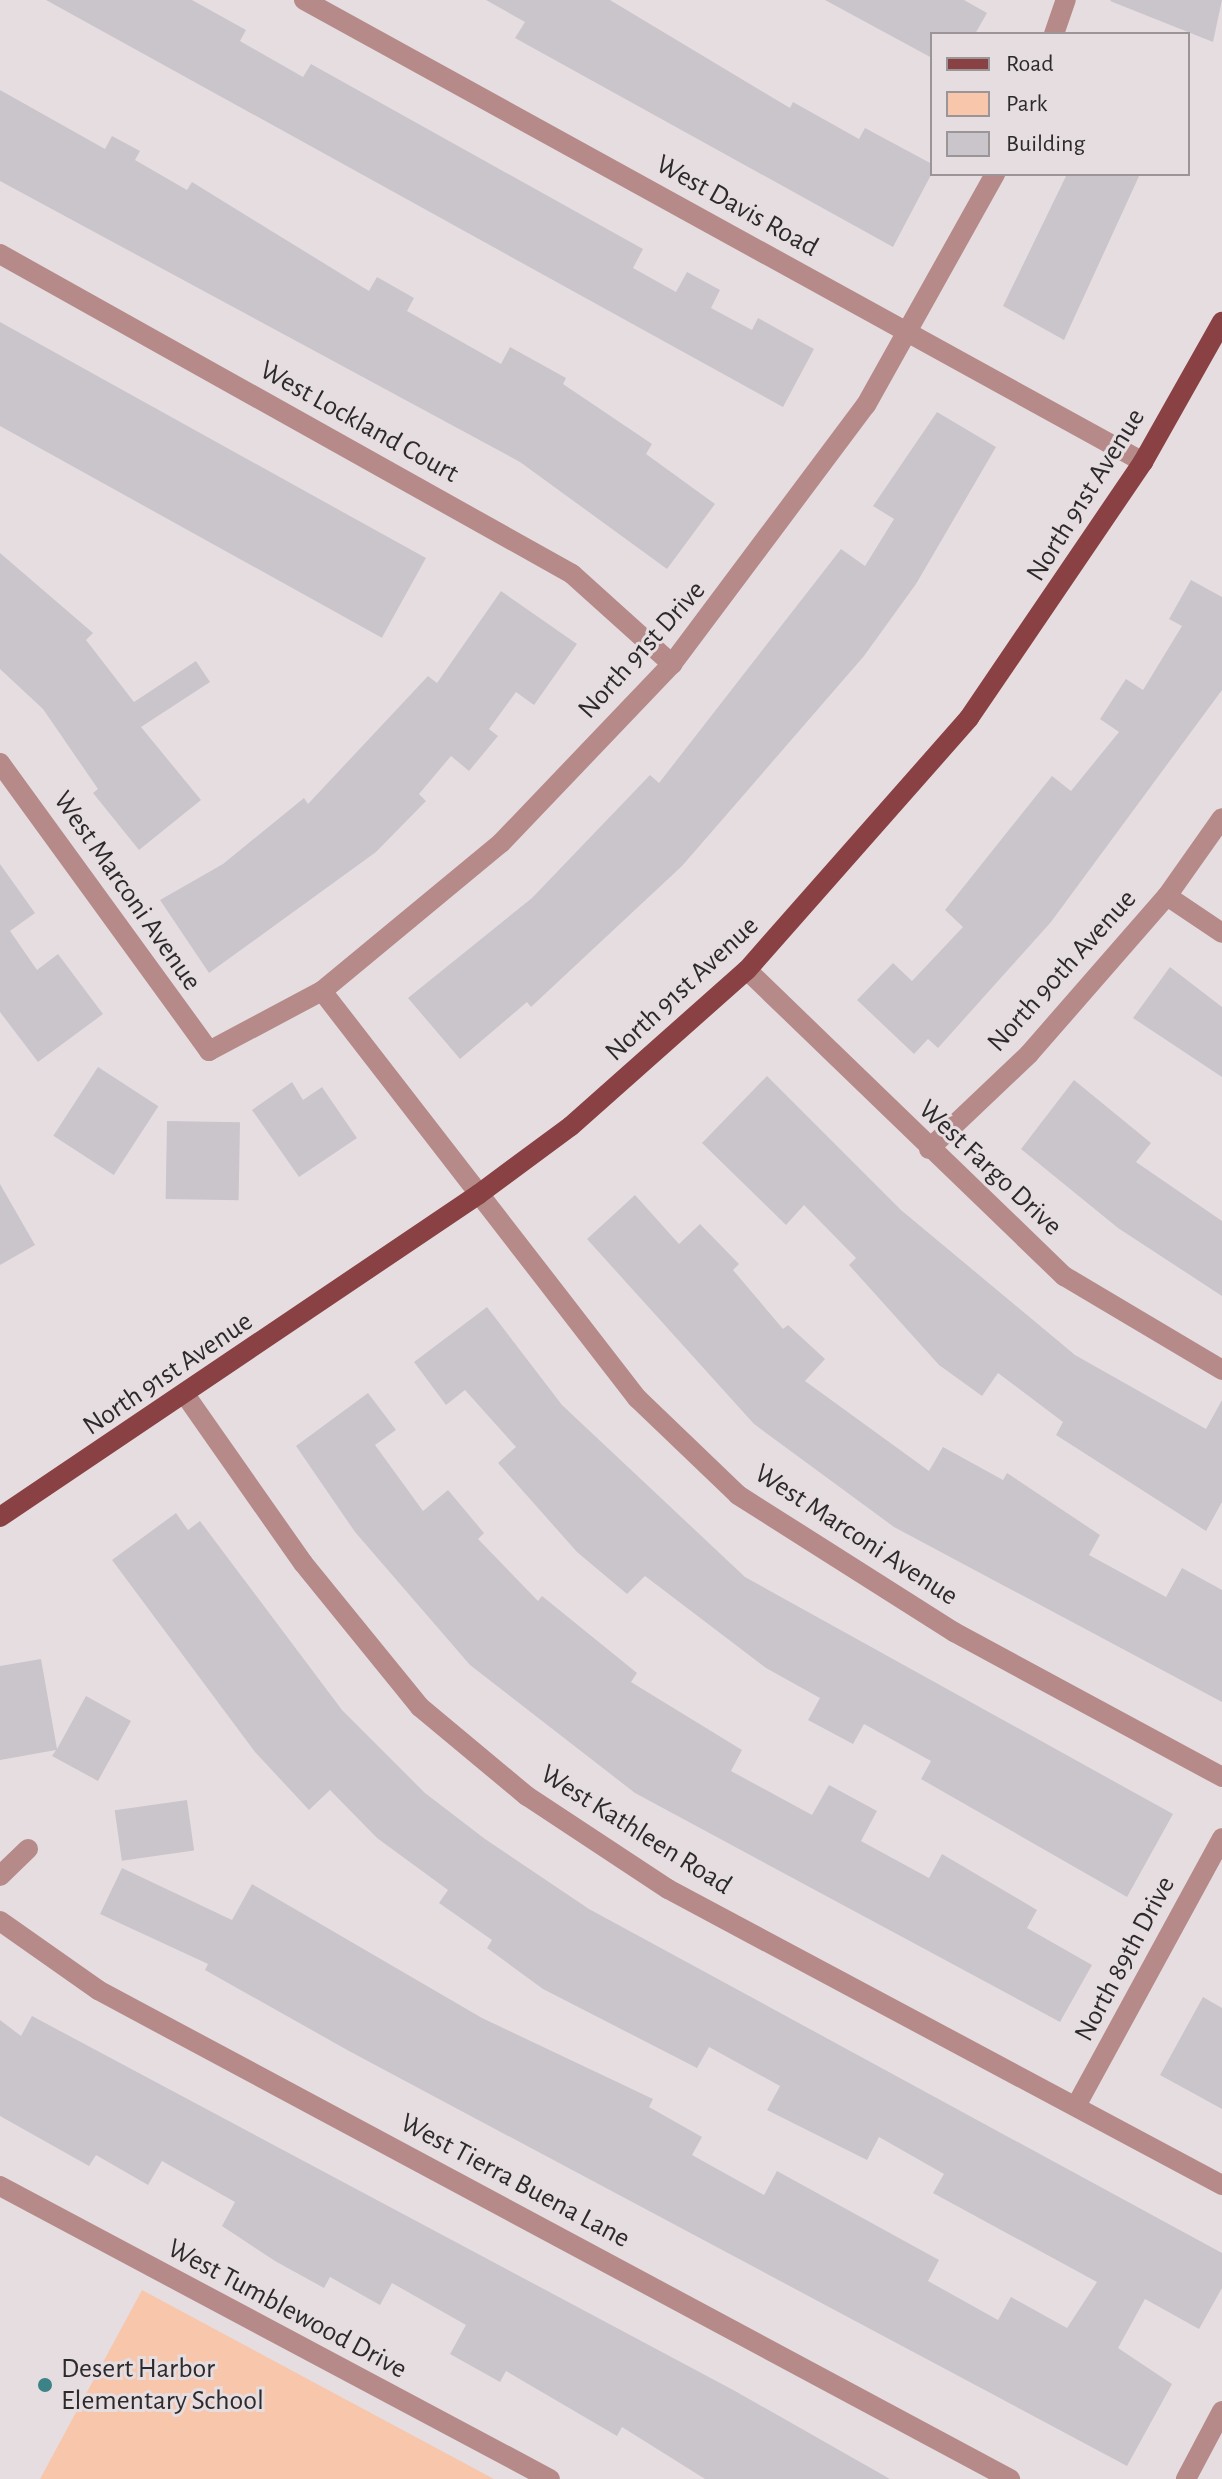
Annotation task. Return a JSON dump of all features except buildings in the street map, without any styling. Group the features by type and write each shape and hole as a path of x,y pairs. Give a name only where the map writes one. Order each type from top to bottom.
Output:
{"main road":[{"name":"North 91st Avenue","path":"0,1517 186,1396 479,1194 571,1126 747,970 969,718 1143,462 1222,322"}],"street":[{"name":"West Davis Road","path":"304,0 1143,462"},
{"path":"1055,32 1066,0"},
{"name":"North 91st Drive","path":"209,1051 322,991 501,843 672,664 820,470 911,334 994,176"},
{"name":"West Lockland Court","path":"0,254 572,574 672,664"},
{"name":"West Marconi Avenue","path":"0,763 209,1051"},
{"name":"North 90th Avenue","path":"929,1149 1029,1054 1167,896 1222,818"},
{"path":"1167,896 1222,933"},
{"name":"West Fargo Drive","path":"747,970 1064,1276 1222,1370"},
{"name":"West Marconi Avenue","path":"322,991 637,1398 738,1495 954,1632 1222,1777"},
{"name":"West Kathleen Road","path":"186,1396 303,1563 420,1707 527,1796 668,1889 1222,2185"},
{"name":"North 89th Drive","path":"1076,2106 1222,1838"},
{"path":"0,1876 28,1849"},
{"name":"West Tierra Buena Lane","path":"0,1921 98,1990 1010,2479"},
{"name":"West Tumblewood Drive","path":"0,2186 550,2479"},
{"path":"1186,2479 1222,2411"}],"green space":[{"path":"142,2290 494,2479 40,2479"}],"place":[{"name":"Desert Harbor Elementary School","path":"45,2385"}]}
